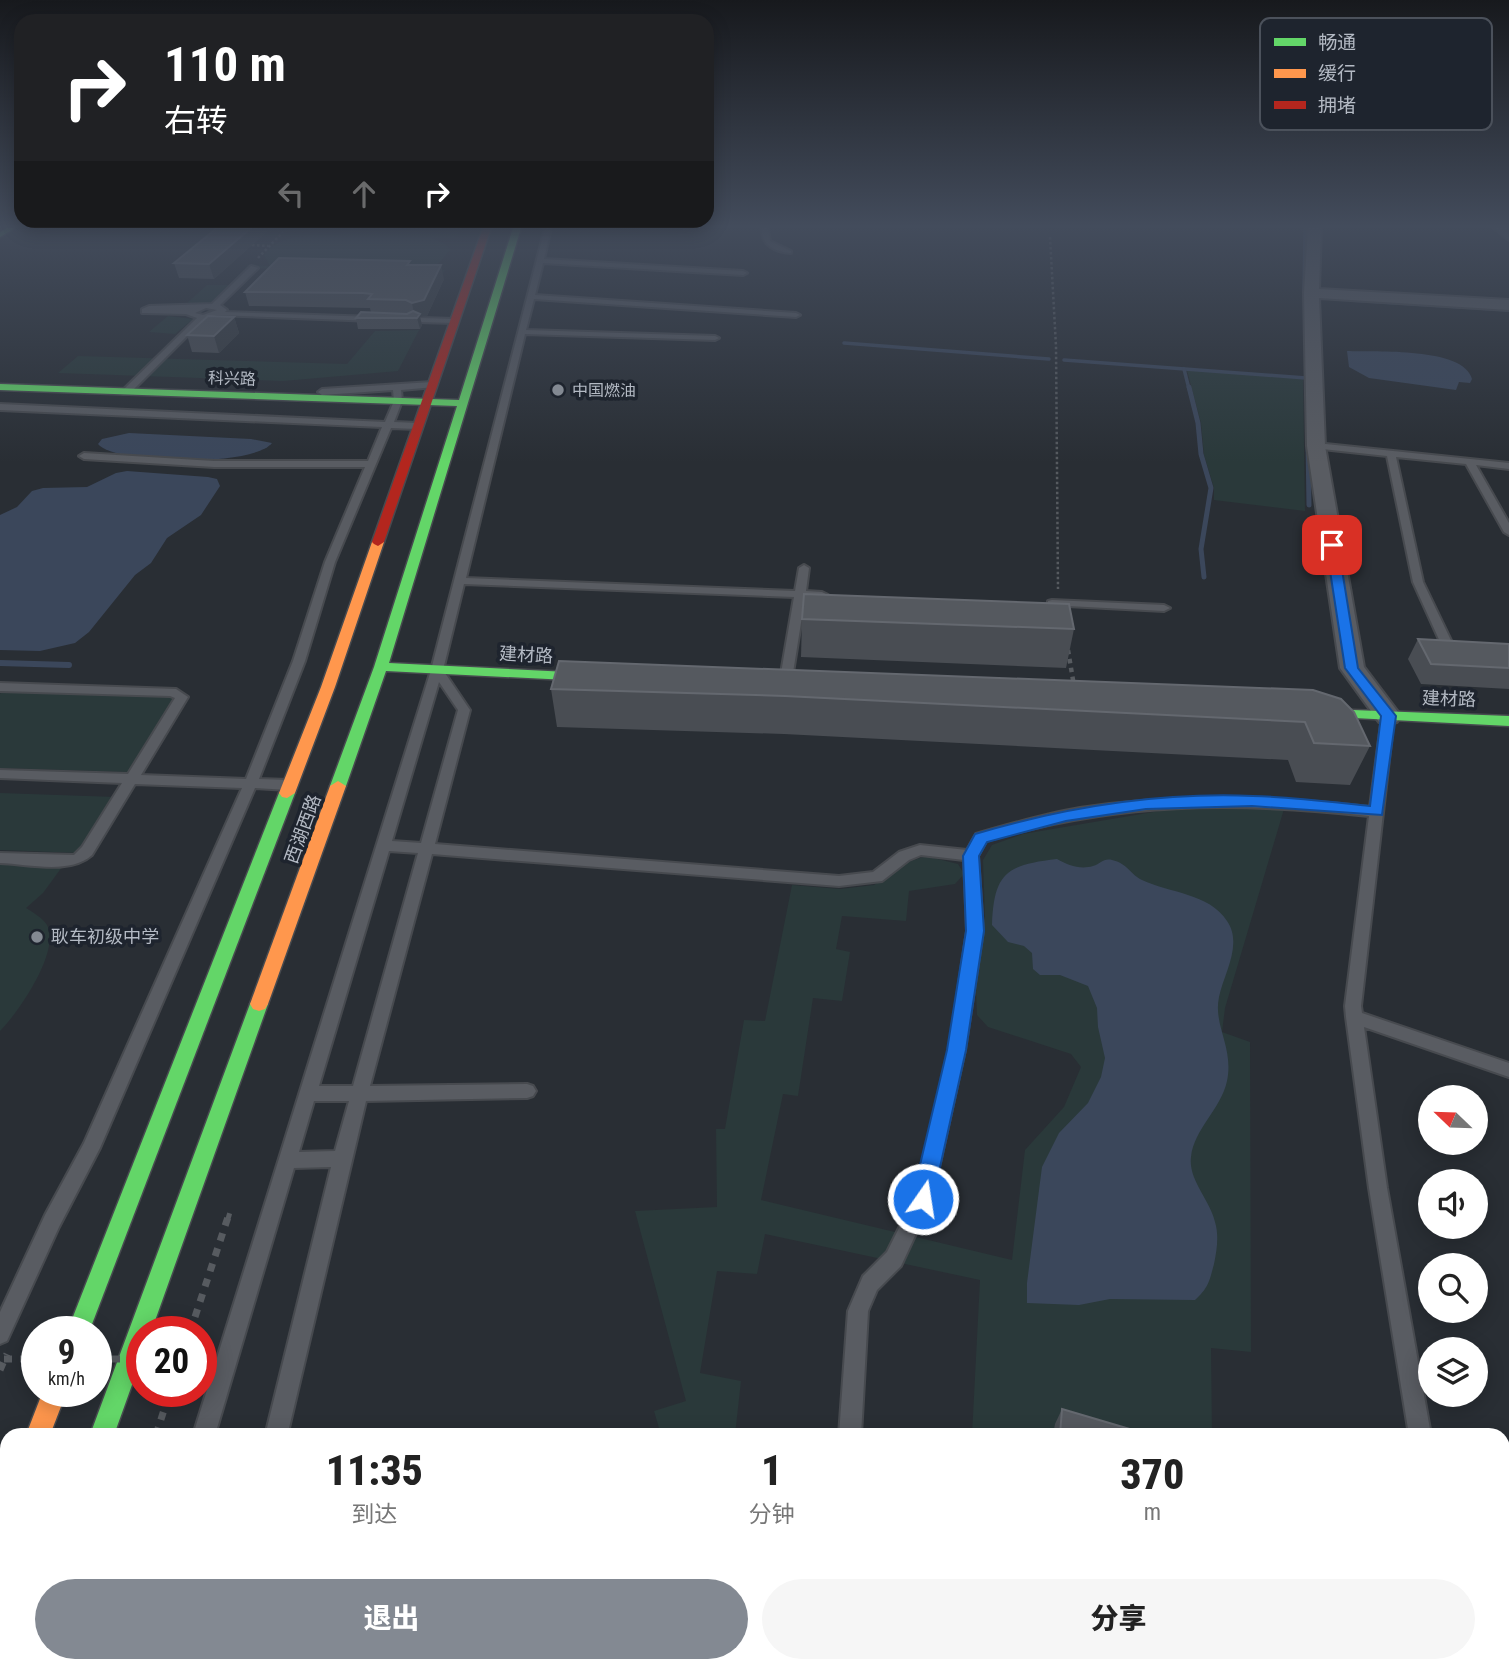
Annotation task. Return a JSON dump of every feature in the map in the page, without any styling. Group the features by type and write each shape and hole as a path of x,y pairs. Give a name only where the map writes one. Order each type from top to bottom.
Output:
{"main road":[{"name":"西湖西路","path":"84,1316 328,687 460,306"},
{"name":"西湖西路","path":"105,1428 381,667 492,306"},
{"name":"科兴路","path":"0,387 129,389 393,407 421,415 459,410"},
{"name":"科兴路","path":"0,397 393,407"},
{"name":"建材路","path":"381,667 618,679"},
{"name":"建材路","path":"1280,711 1509,721"},
{"path":"41,1428 49,1407"}],"street":[{"path":"1311,306 1316,446 1352,668 1388,716"}],"lane":[{"path":"0,380 129,389 202,317 222,306"},
{"path":"206,1428 437,670 528,306"},
{"path":"656,306 796,315"},
{"path":"193,310 149,307 145,311 219,310 383,316"},
{"path":"193,310 192,316 202,317"},
{"path":"423,318 455,319"},
{"path":"522,332 715,338"},
{"path":"0,1334 52,1222 91,1149 248,788 299,661 330,562 393,407 432,385"},
{"path":"0,407 393,407 421,415"},
{"path":"1316,446 1509,466"},
{"path":"1391,454 1418,582 1450,655 1462,656"},
{"path":"84,456 214,464 370,464"},
{"path":"1469,462 1509,532"},
{"path":"785,687 804,568"},
{"path":"459,581 841,596"},
{"path":"1033,603 1164,608"},
{"path":"278,1428 342,1160 464,710 437,670"},
{"path":"0,687 179,693 182,697 87,851 78,859 69,861 0,858"},
{"path":"1388,716 1353,1006 1378,1188 1419,1428"},
{"path":"0,774 129,783 288,789"},
{"path":"0,782 129,783"},
{"path":"850,1428 858,1311 870,1283 894,1259 923,1199 957,1050 975,931 971,856 981,838 1002,830 1066,815 1146,803 1252,801 1377,812"},
{"path":"382,845 839,881 877,877 904,856 920,850 971,856"},
{"path":"1354,1017 1509,1070"},
{"path":"308,1094 527,1091"},
{"path":"288,1160 342,1160"}],"path":[{"path":"1054,306 1057,579 1074,689"},
{"path":"195,1316 230,1212"},
{"path":"0,1370 4,1359 21,1359"},
{"path":"158,1428 165,1407"}],"shaded area":[{"path":"168,316 193,319 175,334 149,332"},
{"path":"419,330 398,371 283,381 58,373 78,356 347,364 375,331"},
{"path":"1187,370 1303,379 1305,511 1214,500 1214,488 1204,455 1201,423"},
{"path":"3,691 176,697 128,772 0,768 0,694"},
{"path":"0,793 116,797 80,853 0,850"},
{"path":"1229,807 1284,809 1225,1008 1222,1032 1250,1042 1251,1352 1211,1348 1212,1428 972,1428 980,1280 765,1234 757,1274 717,1271 700,1373 741,1381 736,1428 659,1428 654,1411 686,1401 635,1211 717,1207 716,1129 725,1129 744,1020 765,1021 792,885 840,889 874,885 908,862 926,856 958,864 964,874 955,884 909,891 906,921 842,916 836,949 850,952 842,1001 813,998 798,1096 783,1094 761,1200 1012,1260 1025,1150 1064,1107 1081,1067 1071,1054 988,1027 977,1015 976,991 985,917 983,860 992,845 1023,834 1165,810"},
{"path":"0,864 62,867 43,893 26,908 47,925 50,936 48,950 36,981 0,1031"}],"water":[{"path":"1347,351 1436,356 1453,361 1465,369 1472,379 1470,383 1459,382 1456,390 1369,378 1349,367"},
{"path":"129,433 251,439 272,443 260,451 239,456 184,460 130,456 110,451 98,444 102,439"},
{"path":"127,471 208,477 217,479 220,486 201,515 167,538 151,563 135,575 89,632 75,643 40,651 0,650 0,515 17,507 32,491 43,488 87,487 116,473"},
{"path":"1057,859 1079,867 1093,866 1106,860 1117,862 1142,880 1210,905 1227,921 1231,930 1233,949 1218,1008 1228,1058 1227,1081 1219,1101 1197,1137 1191,1157 1193,1174 1212,1214 1217,1237 1209,1280 1206,1288 1195,1300 1110,1299 1079,1305 1027,1303 1027,1283 1042,1167 1059,1133 1088,1103 1101,1077 1105,1058 1097,1008 1088,986 1060,975 1040,975 1033,969 1032,953 1024,946 1008,942 992,925 996,894 1006,875 1026,865"}],"building":[{"path":"413,311 420,314 417,318 356,318 361,312 407,314"},
{"path":"208,316 234,317 214,336 187,335"},
{"path":"804,594 1069,604 1074,629 802,619"},
{"path":"1418,639 1509,644 1509,668 1431,664"},
{"path":"559,661 1313,690 1341,699 1354,712 1370,746 1314,743 1305,722 785,696 551,689"},
{"path":"1062,1409 1126,1428 1061,1428"}],"waterway":[{"path":"1447,306 1509,310"},
{"path":"844,343 1049,359"},
{"path":"1064,360 1306,378"},
{"path":"1184,369 1189,389"},
{"path":"1189,387 1198,423 1201,454 1211,488 1201,549 1204,577"},
{"path":"1308,443 1309,505"},
{"path":"0,663 69,665"}],"traffic: fast":[{"path":"338,786 381,667 493,306"},
{"path":"0,387 462,403"},
{"path":"381,667 608,678"},
{"path":"1301,712 1509,721"},
{"path":"84,1316 287,793"},
{"path":"105,1428 259,1004"}],"traffic: slow":[{"path":"287,793 328,687 378,542"},
{"path":"259,1004 338,786"},
{"path":"41,1428 49,1407"}],"traffic: jam":[{"path":"378,542 460,306"}],"place":[{"name":"中国燃油","path":"558,390"},
{"name":"耿车初级中学","path":"37,937"}],"route":[{"path":"923,1199 957,1050 975,931 971,856 981,838 1002,830 1066,815 1146,803 1252,801 1323,805 1377,812 1388,716 1352,668 1332,545"}]}
